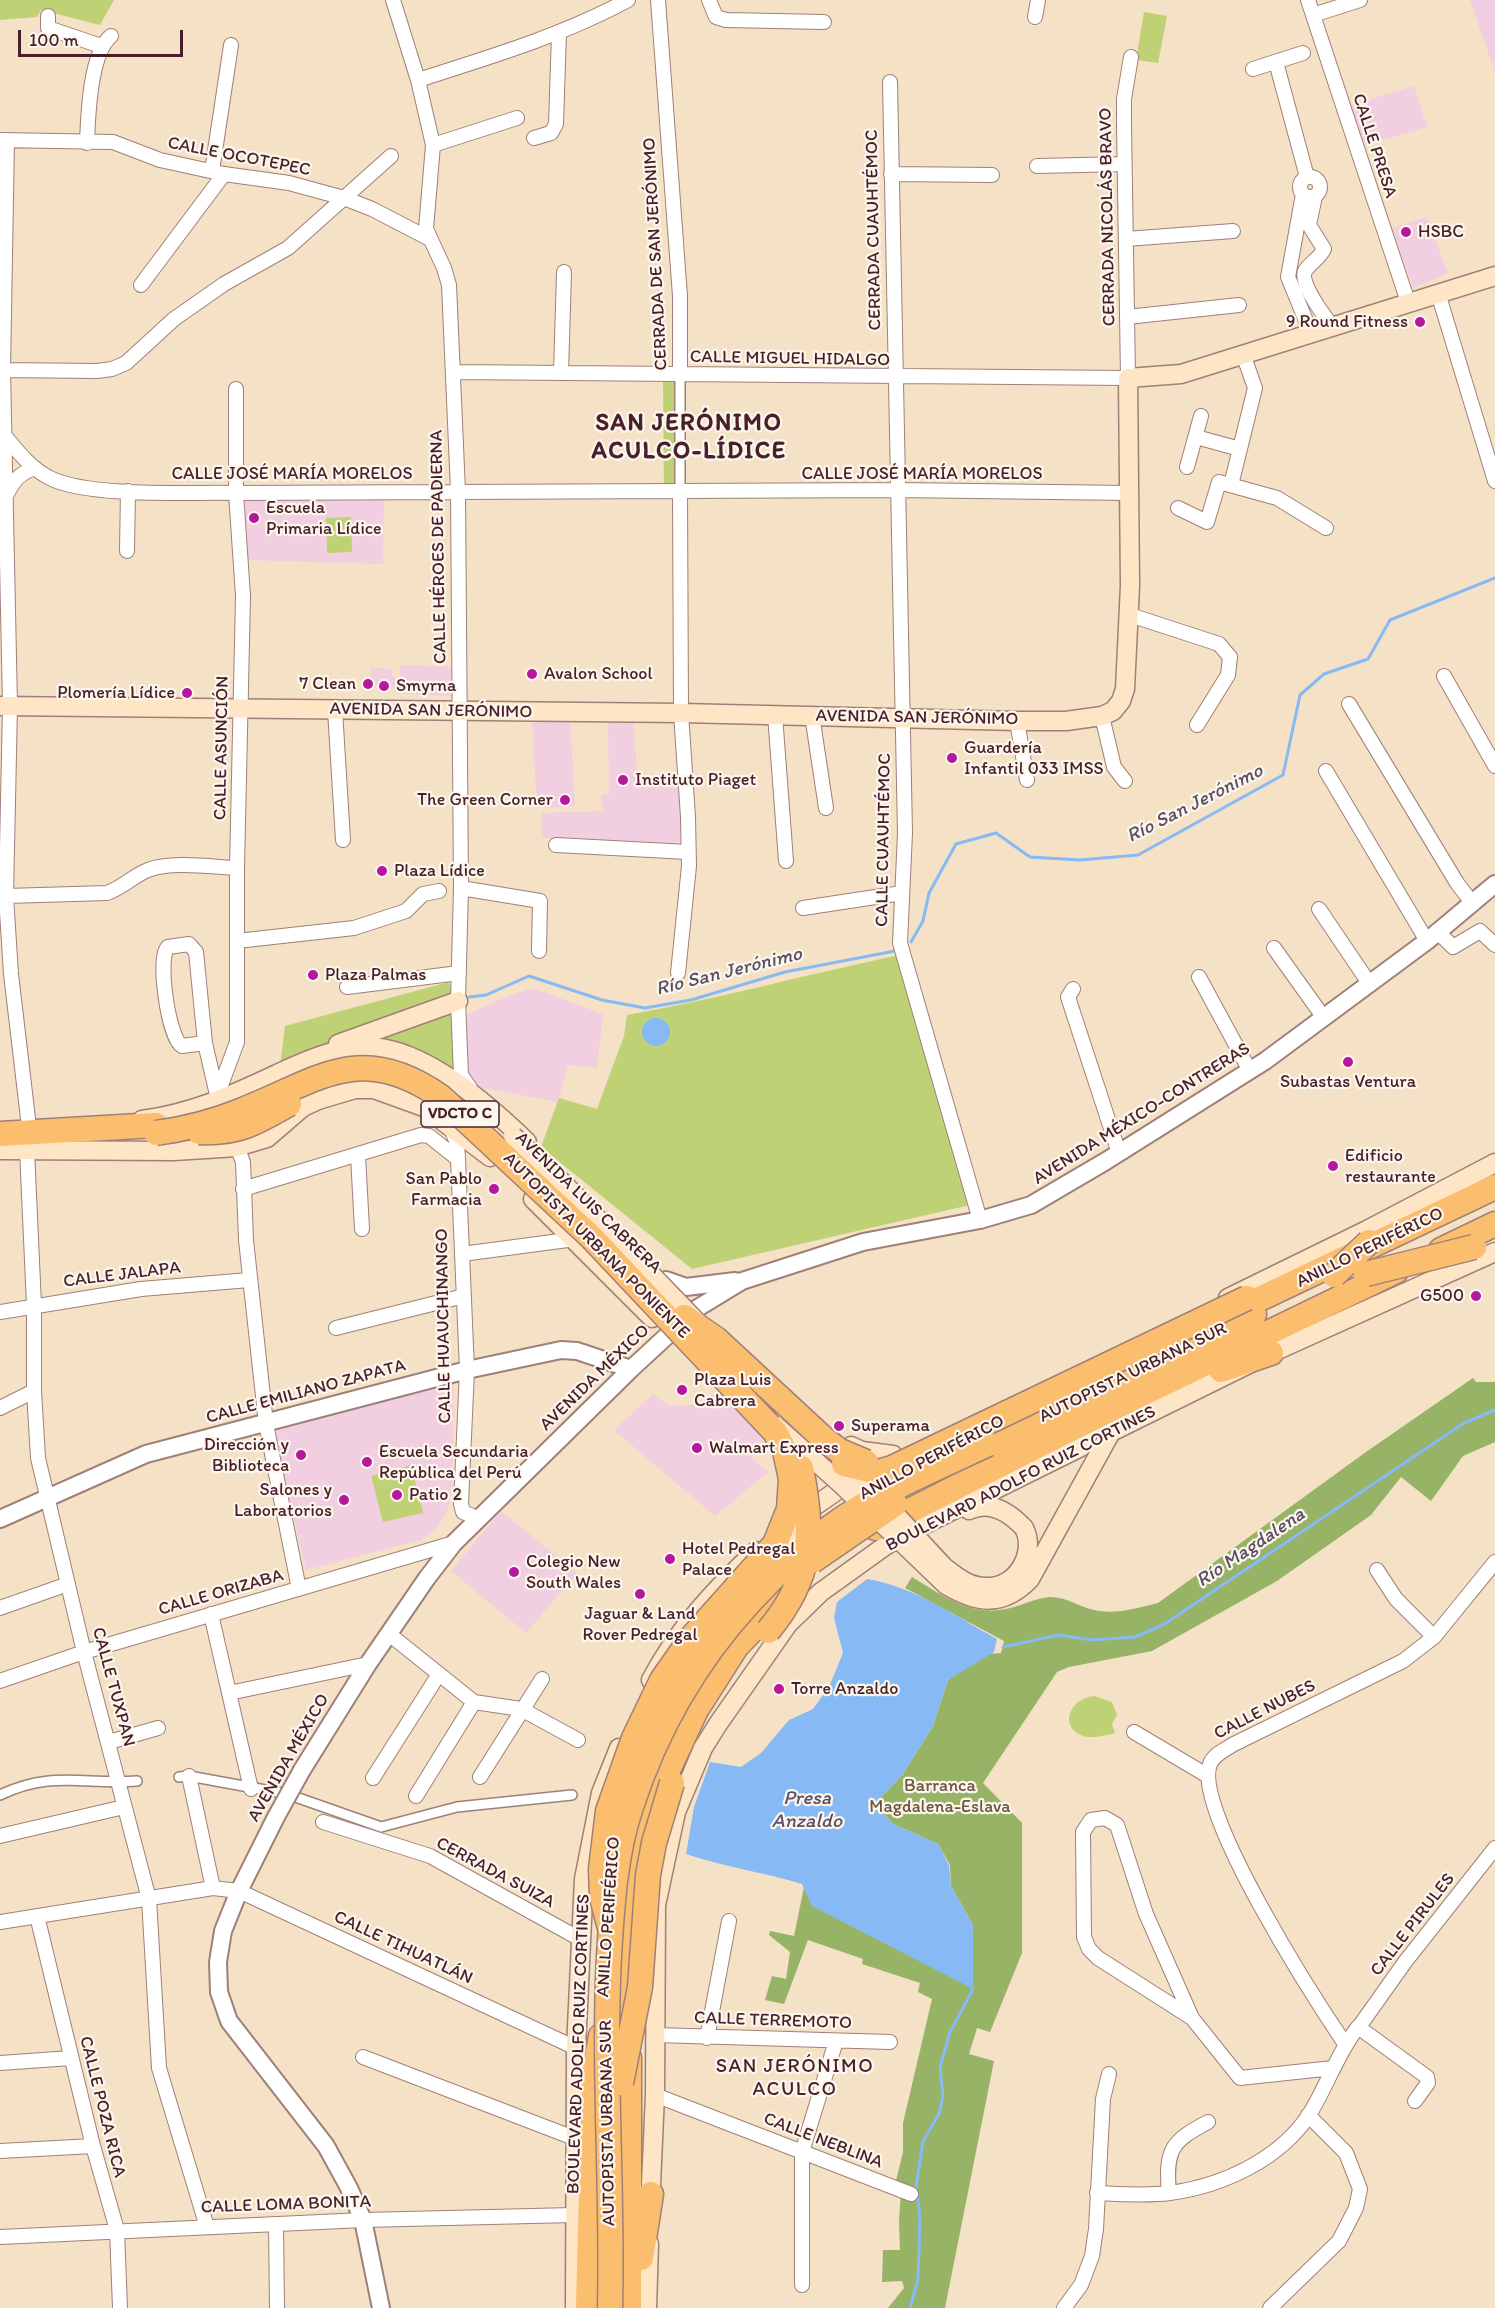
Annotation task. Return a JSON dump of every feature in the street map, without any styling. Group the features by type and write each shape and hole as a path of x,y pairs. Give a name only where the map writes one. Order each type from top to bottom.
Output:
{"highway":[{"name":"AUTOPISTA URBANA PONIENTE","path":"0,1134 128,1128 175,1122 211,1113 340,1059 374,1058 395,1062 422,1072 454,1095 560,1192 683,1320"},
{"name":"AUTOPISTA URBANA PONIENTE","path":"0,1143 171,1133 206,1124 341,1068 376,1069 412,1079 441,1097 592,1238 775,1432 785,1451 791,1479 789,1509 776,1544 719,1605 662,1680 634,1738 608,1811 601,1869 602,1898 610,1928"},
{"path":"171,1133 214,1133 240,1130 325,1085 364,1078 384,1079 422,1093 473,1138"},
{"name":"ANILLO PERIFÉRICO","path":"601,2308 601,2036 615,1830 643,1747 669,1692 713,1629 773,1563 828,1518 876,1483 1494,1188"},
{"name":"AUTOPISTA URBANA SUR","path":"610,2308 606,2010 610,1928 615,1884 630,1810 652,1749 676,1699 719,1636 782,1568 834,1525 882,1495 1334,1275 1369,1242 1494,1188"},
{"name":"AUTOPISTA URBANA SUR","path":"620,2308 624,1897 641,1816 662,1757 683,1716 729,1643 791,1578 899,1502 1040,1434 1202,1351 1495,1214"},
{"name":"ANILLO PERIFÉRICO","path":"631,2308 628,1957 635,1868 655,1798 696,1710 736,1647 796,1585 884,1523 1084,1422 1495,1224"},
{"path":"1366,1274 1474,1247 1495,1237"},
{"path":"844,1464 878,1472 892,1468 1247,1298 1382,1243"},
{"path":"683,1320 716,1339 825,1440 852,1458 887,1465 902,1465 918,1463 955,1449 988,1444"},
{"path":"621,2083 640,1987 648,1875 654,1843 672,1783 687,1749 721,1690 788,1607 798,1587 807,1553 806,1500 798,1456 787,1431 765,1403 705,1345 683,1320"},
{"path":"1084,1422 1271,1353"},
{"path":"760,1547 828,1518"},
{"path":"588,2308 594,2074 601,2036"},
{"path":"631,2308 651,2194"}],"main road":[{"path":"1102,716 1113,711 1121,701 1125,689 1130,615 1128,378 1180,374 1495,276"},
{"name":"AVENIDA SAN JERÓNIMO","path":"5,706 681,713 1017,721 1066,721 1102,716"},
{"path":"306,1062 346,1040 458,1001"},
{"name":"AVENIDA LUIS CABRERA","path":"0,1150 27,1150 171,1133 216,1099 306,1062 347,1049 366,1047 401,1053 412,1058 438,1071 477,1098 524,1139 666,1280 683,1320 784,1454 795,1481 792,1521"},
{"path":"412,1058 466,1097 513,1136 566,1186 778,1406 870,1487 944,1567 973,1585 994,1586 1012,1578 1023,1565 1029,1547 1029,1537 1024,1528 1007,1512 982,1506 925,1525"},
{"name":"AVENIDA LUIS CABRERA","path":"245,1146 291,1096 332,1076 357,1072 395,1077 424,1090 607,1272 683,1320 829,1433 862,1451 893,1455"},
{"name":"AVENIDA LUIS CABRERA","path":"0,1130 121,1123 245,1146 267,1138 303,1107 334,1093 355,1089 374,1089 415,1103 473,1138 506,1164 589,1242 688,1343 784,1434 841,1484 946,1585 964,1596 983,1600 1016,1594 1030,1579 1110,1434"},
{"name":"BOULEVARD ADOLFO RUIZ CORTINES","path":"575,2308 574,2138 584,1879 601,1793 630,1720 663,1656 726,1579 760,1547 792,1521 893,1455 1007,1404 1284,1271 1495,1163"},
{"path":"607,1272 628,1276 639,1263 638,1250"},
{"name":"BOULEVARD ADOLFO RUIZ CORTINES","path":"647,2308 655,2095 656,1905 676,1812 703,1749 756,1667 788,1624 821,1592 885,1546 1271,1353 1495,1252"},
{"path":"1247,1298 1284,1271"},
{"path":"579,1976 612,1818 628,1769 667,1683 693,1645 729,1601 791,1536 799,1520 797,1471 784,1434"}],"street":[{"name":"CALLE HÉROES DE PADIERNA","path":"393,0 418,80 433,145 426,219 428,238 444,268 448,285 458,491 461,888 458,1001 461,1075 477,1098"},
{"path":"418,80 559,33 628,0"},
{"name":"CERRADA DE SAN JERÓNIMO","path":"658,0 680,296 681,713 688,852 678,973"},
{"path":"709,0 716,17 726,20 824,22"},
{"path":"1035,17 1038,0"},
{"name":"CALLE PRESA","path":"1308,0 1408,302"},
{"path":"1313,15 1360,0"},
{"path":"48,16 48,28 106,41 91,94 87,143"},
{"path":"534,138 551,133 556,124 559,33"},
{"path":"141,285 218,173 231,45"},
{"path":"1253,69 1303,53"},
{"name":"CERRADA NICOLÁS BRAVO","path":"1128,378 1124,99 1131,57"},
{"path":"1276,62 1307,177 1300,184 1309,195 1309,225 1324,249 1305,271 1304,277 1318,307 1332,326"},
{"name":"CERRADA CUAUHTÉMOC","path":"890,82 894,378"},
{"path":"433,145 517,118"},
{"path":"3,140 2,436 7,494 4,592 6,976 29,1127"},
{"name":"CALLE OCOTEPEC","path":"3,140 113,142 160,160 218,173 289,183 344,198 372,209 428,238"},
{"path":"2,370 97,371 112,369 126,363 174,319 224,284 288,248 391,156"},
{"path":"1037,166 1125,164"},
{"path":"891,174 992,175"},
{"path":"1309,195 1288,278 1311,333"},
{"path":"1126,239 1233,231"},
{"path":"561,373 564,272"},
{"path":"1438,293 1495,482"},
{"path":"1127,317 1239,305"},
{"path":"1231,485 1255,388 1242,354"},
{"name":"CALLE MIGUEL HIDALGO","path":"453,372 894,378 1128,378"},
{"name":"CALLE CUAUHTÉMOC","path":"894,378 903,717 900,943 980,1220"},
{"name":"CALLE ASUNCIÓN","path":"216,1099 237,1042 237,868 243,596 236,493 236,389"},
{"path":"1187,468 1201,416"},
{"name":"CALLE JOSÉ MARÍA MORELOS","path":"2,436 35,468 64,484 128,490 236,493 897,490 1129,493"},
{"path":"1196,437 1240,449"},
{"path":"7,494 14,481 24,472 35,468"},
{"path":"1178,508 1207,522 1219,482 1277,498 1326,528"},
{"path":"127,551 128,490"},
{"path":"1130,615 1219,644 1230,657 1228,675 1197,724"},
{"path":"1444,676 1495,766"},
{"path":"1349,705 1457,883 1473,904"},
{"path":"335,710 343,840"},
{"path":"774,715 786,861"},
{"path":"812,715 826,808"},
{"path":"1102,716 1114,767 1125,781"},
{"path":"1017,721 1027,780"},
{"path":"1326,771 1432,936 1453,947 1480,931 1495,945"},
{"path":"556,845 688,852"},
{"path":"6,896 107,892 117,890 148,870 162,867 237,868"},
{"name":"AVENIDA MÉXICO-CONTRERAS","path":"683,1320 742,1281 863,1242 980,1220 1031,1205 1250,1071 1432,936 1495,884"},
{"path":"461,888 540,901 539,951"},
{"path":"237,941 354,928 406,911 423,894 439,891"},
{"path":"803,908 902,893"},
{"path":"1319,909 1369,983"},
{"path":"205,1046 182,1046 173,1035 163,954 168,947 189,944 196,952 205,1046 216,1099"},
{"path":"1274,948 1324,1018"},
{"path":"347,987 459,973"},
{"path":"1199,977 1250,1071"},
{"path":"1073,989 1068,997 1119,1153"},
{"path":"243,1189 358,1156 421,1135 429,1136 458,1159"},
{"name":"CALLE HUAUCHINANGO","path":"473,1138 457,1143 467,1370 461,1504 463,1512 477,1518"},
{"path":"245,1146 243,1189 249,1280 266,1424 299,1589"},
{"name":"CALLE TUXPAN","path":"27,1150 34,1305 33,1391 38,1458 84,1652 149,1899 159,2068 207,2227"},
{"path":"358,1156 362,1229"},
{"path":"462,1254 575,1239"},
{"name":"CALLE JALAPA","path":"0,1312 141,1289 249,1280"},
{"path":"666,1280 686,1287 742,1281"},
{"path":"336,1328 464,1296"},
{"name":"AVENIDA MÉXICO","path":"381,2308 363,2220 326,2146 229,2021 219,1992 218,1962 223,1931 239,1891 302,1770 388,1634 454,1543 477,1518 683,1320"},
{"name":"CALLE EMILIANO ZAPATA","path":"0,1519 146,1454 467,1370 561,1350 577,1351 631,1369"},
{"path":"0,1408 33,1391"},
{"name":"CALLE ORIZABA","path":"0,1681 84,1652 454,1543"},
{"name":"CALLE NUBES","path":"1208,1776 1210,1764 1217,1755 1403,1661 1434,1637 1495,1562"},
{"path":"1377,1570 1396,1599 1434,1637"},
{"path":"0,1608 68,1584"},
{"path":"211,1614 251,1789"},
{"path":"388,1634 474,1702 521,1709 578,1740"},
{"path":"229,1693 368,1665"},
{"path":"373,1778 439,1674"},
{"path":"480,1777 542,1679"},
{"path":"416,1796 474,1702"},
{"path":"109,1742 158,1728"},
{"path":"1134,1732 1208,1776 1208,1790 1252,1890 1296,1968 1346,2044"},
{"path":"213,1888 184,1777 288,1794 381,1827 457,1807 572,1795"},
{"path":"0,1795 21,1785 63,1778 137,1781"},
{"path":"0,1836 124,1807"},
{"path":"1192,2019 1098,1958 1089,1949 1084,1932 1083,1832 1091,1820 1105,1818 1117,1825 1146,1914 1192,2019 1240,2078 1333,2068"},
{"name":"CERRADA SUIZA","path":"323,1822 430,1856 580,1938"},
{"name":"CALLE PIRULES","path":"1097,2193 1169,2193 1214,2183 1248,2169 1282,2145 1308,2115 1346,2044 1405,1962 1495,1848"},
{"name":"CALLE TIHUATLÁN","path":"0,1923 213,1888 239,1891 576,2048"},
{"name":"CALLE POZA RICA","path":"37,1916 93,2146 117,2230 120,2308"},
{"path":"707,2038 729,1922"},
{"path":"1359,2026 1427,2077 1428,2084 1415,2101"},
{"name":"CALLE TERREMOTO","path":"656,2035 890,2043"},
{"path":"802,2285 802,2152 836,2041"},
{"path":"363,2057 574,2138"},
{"path":"0,2063 71,2058"},
{"path":"1064,2308 1081,2285 1092,2256 1103,2099 1109,2074"},
{"name":"CALLE NEBLINA","path":"655,2095 911,2194"},
{"path":"1270,2308 1339,2241 1356,2208 1360,2189 1346,2153 1308,2115"},
{"path":"1169,2193 1172,2146 1181,2136 1208,2122"},
{"path":"0,2151 93,2146"},
{"name":"CALLE LOMA BONITA","path":"0,2237 363,2220 574,2215"},
{"path":"276,2224 278,2308"}],"shaded area":[{"path":"1470,0 1495,0 1495,73"},
{"path":"1414,86 1427,127 1360,147 1348,106"},
{"path":"1427,217 1448,273 1413,288 1392,228"},
{"path":"244,496 384,498 383,564 245,560"},
{"path":"400,665 452,667 451,696 399,694"},
{"path":"371,668 392,669 392,676 396,677 395,688 370,686"},
{"path":"570,720 575,806 537,808 532,722"},
{"name":"Instituto Piaget","path":"633,720 638,786 681,784 685,842 612,846 583,838 542,838 542,813 603,811 601,795 609,794 608,721"},
{"path":"533,988 603,1014 597,1068 568,1065 558,1102 467,1085 467,1015 498,1000"},
{"name":"Escuela Secundaria República del Perú","path":"454,1377 452,1493 447,1511 437,1528 421,1540 306,1570 273,1431"},
{"name":"Walmart Express","path":"717,1391 768,1439 751,1457 768,1472 715,1516 614,1430 653,1394 669,1406 696,1405"},
{"name":"Colegio New South Wales","path":"501,1511 577,1573 526,1633 451,1571"}],"green space":[{"path":"0,0 114,0 100,25 41,10 37,17 0,20"},
{"path":"1144,12 1167,16 1158,63 1136,60"},
{"path":"663,378 682,383 685,496 664,497"},
{"path":"351,517 352,552 327,553 326,518"},
{"path":"899,955 970,1205 692,1269 541,1147 559,1098 597,1109 624,1036 627,1015 695,1002"},
{"path":"449,982 454,1001 460,1075 397,1056 364,1052 331,1055 279,1076 285,1026"},
{"name":"Barranca Magdalena-Eslava","path":"1473,1378 1476,1382 1495,1382 1495,1442 1463,1456 1431,1501 1401,1477 1371,1515 1277,1581 1152,1651 1069,1667 1057,1672 983,1783 1022,1823 1022,1953 990,2032 977,2028 969,2054 994,2061 945,2308 888,2308 904,2288 902,2281 882,2282 883,2250 900,2250 901,2193 894,2189 903,2152 903,2123 932,1999 918,1992 920,1983 862,1964 863,1959 808,1940 784,2004 765,2000 772,1976 786,1979 790,1952 769,1935 770,1931 794,1936 804,1888 813,1906 973,1988 973,1925 951,1886 950,1865 938,1844 893,1824 879,1809 881,1797 903,1774 933,1726 948,1680 987,1654 1001,1653 1004,1641 905,1588 912,1577 956,1602 980,1609 1006,1609 1050,1597 1088,1609 1110,1612 1158,1603 1366,1452"},
{"name":"Patio 2","path":"411,1465 423,1513 383,1522 371,1476"},
{"path":"1094,1696 1112,1702 1117,1715 1112,1724 1115,1733 1086,1737 1075,1732 1071,1726 1069,1720 1073,1707 1086,1698"}],"water":[{"path":"656,1018 666,1022 670,1032 666,1042 656,1046 646,1042 642,1032 646,1022"},
{"name":"Presa Anzaldo","path":"867,1579 918,1595 997,1639 994,1652 948,1680 933,1726 903,1774 881,1797 879,1809 893,1824 938,1844 949,1865 951,1886 973,1925 973,1989 812,1906 802,1884 686,1854 694,1807 710,1762 741,1767 761,1753 789,1720 813,1709 829,1687 843,1653 834,1618 837,1602"}],"waterway":[{"name":"Río San Jerónimo","path":"911,942 923,921 929,893 956,844 996,833 1030,857 1080,860 1138,855 1283,775 1300,695 1324,674 1368,659 1390,620 1495,578"},
{"name":"Río San Jerónimo","path":"469,997 486,995 529,976 602,1000 645,1008 691,1000 785,972 895,951"},
{"name":"Río Magdalena","path":"1003,1647 1058,1635 1092,1640 1135,1637 1163,1625 1464,1423 1495,1410"},
{"path":"910,2308 918,2279 920,2217 916,2187 923,2141 939,2114 943,2096 940,2067 950,2032 972,1991 972,1984"}],"place":[{"name":"HSBC","path":"1406,232"},
{"name":"9 Round Fitness","path":"1420,322"},
{"name":"Escuela Primaria Lídice","path":"254,518"},
{"name":"Avalon School","path":"532,674"},
{"name":"7 Clean","path":"368,684"},
{"name":"Smyrna","path":"384,686"},
{"name":"Plomería Lídice","path":"187,693"},
{"name":"Guardería Infantil 033 IMSS","path":"952,758"},
{"name":"Instituto Piaget","path":"623,780"},
{"name":"The Green Corner","path":"565,800"},
{"name":"Plaza Lídice","path":"382,871"},
{"name":"Plaza Palmas","path":"313,975"},
{"name":"Subastas Ventura","path":"1348,1062"},
{"name":"Edificio restaurante","path":"1333,1166"},
{"name":"San Pablo Farmacia","path":"494,1189"},
{"name":"G500","path":"1476,1296"},
{"name":"Plaza Luis Cabrera","path":"682,1390"},
{"name":"Superama","path":"839,1426"},
{"name":"Walmart Express","path":"697,1448"},
{"name":"Dirección y Biblioteca","path":"301,1455"},
{"name":"Escuela Secundaria República del Perú","path":"367,1462"},
{"name":"Patio 2","path":"397,1495"},
{"name":"Salones y Laboratorios","path":"344,1500"},
{"name":"Hotel Pedregal Palace","path":"670,1559"},
{"name":"Colegio New South Wales","path":"514,1572"},
{"name":"Jaguar & Land Rover Pedregal","path":"640,1594"},
{"name":"Torre Anzaldo","path":"779,1689"}],"district":[{"name":"SAN JERÓNIMO ACULCO-LÍDICE","path":"689,438"},
{"name":"SAN JERÓNIMO ACULCO","path":"795,2078"}]}
